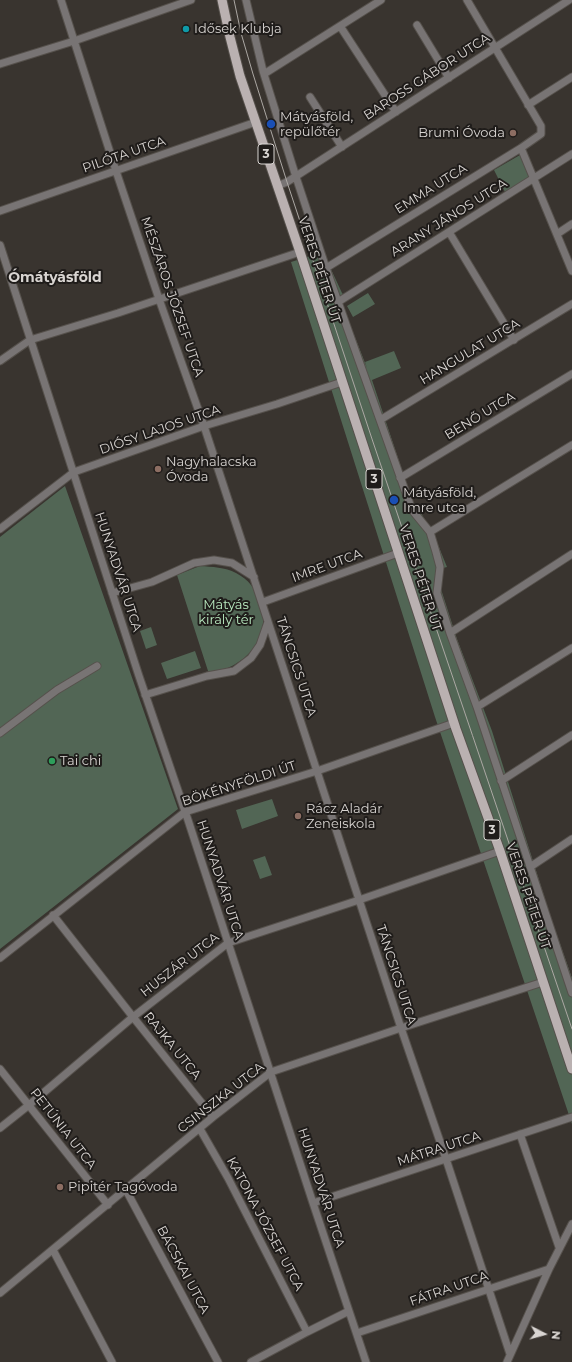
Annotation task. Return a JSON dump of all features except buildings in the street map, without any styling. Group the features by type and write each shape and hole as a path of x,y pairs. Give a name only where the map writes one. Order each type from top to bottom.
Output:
{"main road":[{"name":"VERES PÉTER ÚT","path":"222,0 232,48 256,122 454,723 500,851 572,1070"}],"street":[{"name":"MÉSZÁROS JÓZSEF UTCA","path":"61,0 116,171 263,602"},
{"path":"0,64 74,41 191,0"},
{"name":"VERES PÉTER ÚT","path":"246,0 264,74 326,268 412,510 430,532 439,559 440,568 437,594 477,707 572,993"},
{"path":"264,74 381,0"},
{"path":"466,0 528,105 572,77"},
{"name":"BAROSS GÁBOR UTCA","path":"277,186 296,177 569,0"},
{"path":"417,25 449,78"},
{"path":"340,26 396,112"},
{"path":"310,97 342,147"},
{"name":"EMMA UTCA","path":"326,268 521,148 541,134 542,126 528,105"},
{"name":"PILÓTA UTCA","path":"0,210 256,122"},
{"path":"521,148 572,271"},
{"name":"ARANY JÁNOS UTCA","path":"338,302 572,154"},
{"path":"556,234 572,224"},
{"path":"449,232 514,340"},
{"name":"HUNYADVÁR UTCA","path":"0,245 145,694 366,1362"},
{"path":"0,361 30,340 300,252"},
{"name":"HANGULAT UTCA","path":"380,420 572,304"},
{"name":"BENŐ UTCA","path":"400,478 572,374"},
{"name":"DIÓSY LAJOS UTCA","path":"0,529 74,472 204,426 277,404 342,382"},
{"path":"430,532 572,445"},
{"name":"IMRE UTCA","path":"263,602 398,553"},
{"path":"450,633 572,554"},
{"path":"112,593 152,582 194,563 214,560 232,563 254,577"},
{"name":"TÁNCSICS UTCA","path":"263,602 268,622 401,1028 510,1354"},
{"path":"145,694 207,676 234,671 251,658 260,645 268,622"},
{"path":"477,707 572,648"},
{"path":"0,733 57,690 97,666"},
{"name":"BÖKÉNYFÖLDI ÚT","path":"0,958 185,812 317,771 454,723"},
{"path":"501,781 572,735"},
{"path":"530,867 572,840"},
{"name":"HUSZÁR UTCA","path":"0,1128 29,1106 133,1017 228,943 359,900 500,851"},
{"name":"RAJKA UTCA","path":"53,915 213,1117"},
{"name":"CSINSZKA UTCA","path":"0,1293 213,1117 271,1072 543,982"},
{"name":"PETÚNIA UTCA","path":"0,1069 108,1205"},
{"name":"MÁTRA UTCA","path":"313,1203 572,1116"},
{"name":"KATONA JÓZSEF UTCA","path":"200,1129 228,1178 307,1332"},
{"path":"520,1134 560,1247"},
{"name":"BÁCSKAI UTCA","path":"126,1190 218,1362"},
{"path":"507,1362 549,1268 572,1224"},
{"path":"53,1250 112,1362"},
{"name":"FÁTRA UTCA","path":"357,1333 549,1268"},
{"path":"251,1362 349,1311"}],"green space":[{"path":"520,155 529,177 505,192 494,170"},
{"path":"323,252 342,293 348,300 342,304 367,368 365,362 394,351 401,368 372,380 414,506 418,508 434,535 447,567 443,568 440,586 457,639 492,731 550,915 572,978 572,1124 435,717 291,262"},
{"path":"368,293 375,304 353,317 347,306"},
{"path":"65,486 178,809 0,949 0,537"},
{"name":"Mátyás király tér","path":"200,566 227,570 236,573 245,579 256,593 260,602 263,616 259,640 252,650 234,665 209,674 177,575"},
{"path":"151,627 157,645 146,649 140,631"},
{"path":"195,651 201,668 167,679 161,663"},
{"path":"272,799 278,816 242,829 236,810"},
{"path":"265,856 272,875 260,879 253,860"}],"tram line":[{"path":"234,0 241,33 287,182 373,442 572,1029"}],"place":[{"name":"Idősek Klubja","path":"186,29"},
{"name":"Mátyásföld, repülőtér","path":"271,124"},
{"name":"Brumi Óvoda","path":"513,133"},
{"name":"Nagyhalacska Óvoda","path":"158,469"},
{"name":"Mátyásföld, Imre utca","path":"394,500"},
{"name":"Tai chi","path":"52,761"},
{"name":"Rácz Aladár Zeneiskola","path":"298,816"},
{"name":"Pipitér Tagóvoda","path":"60,1187"}],"district":[{"name":"Ómátyásföld","path":"55,278"}]}
